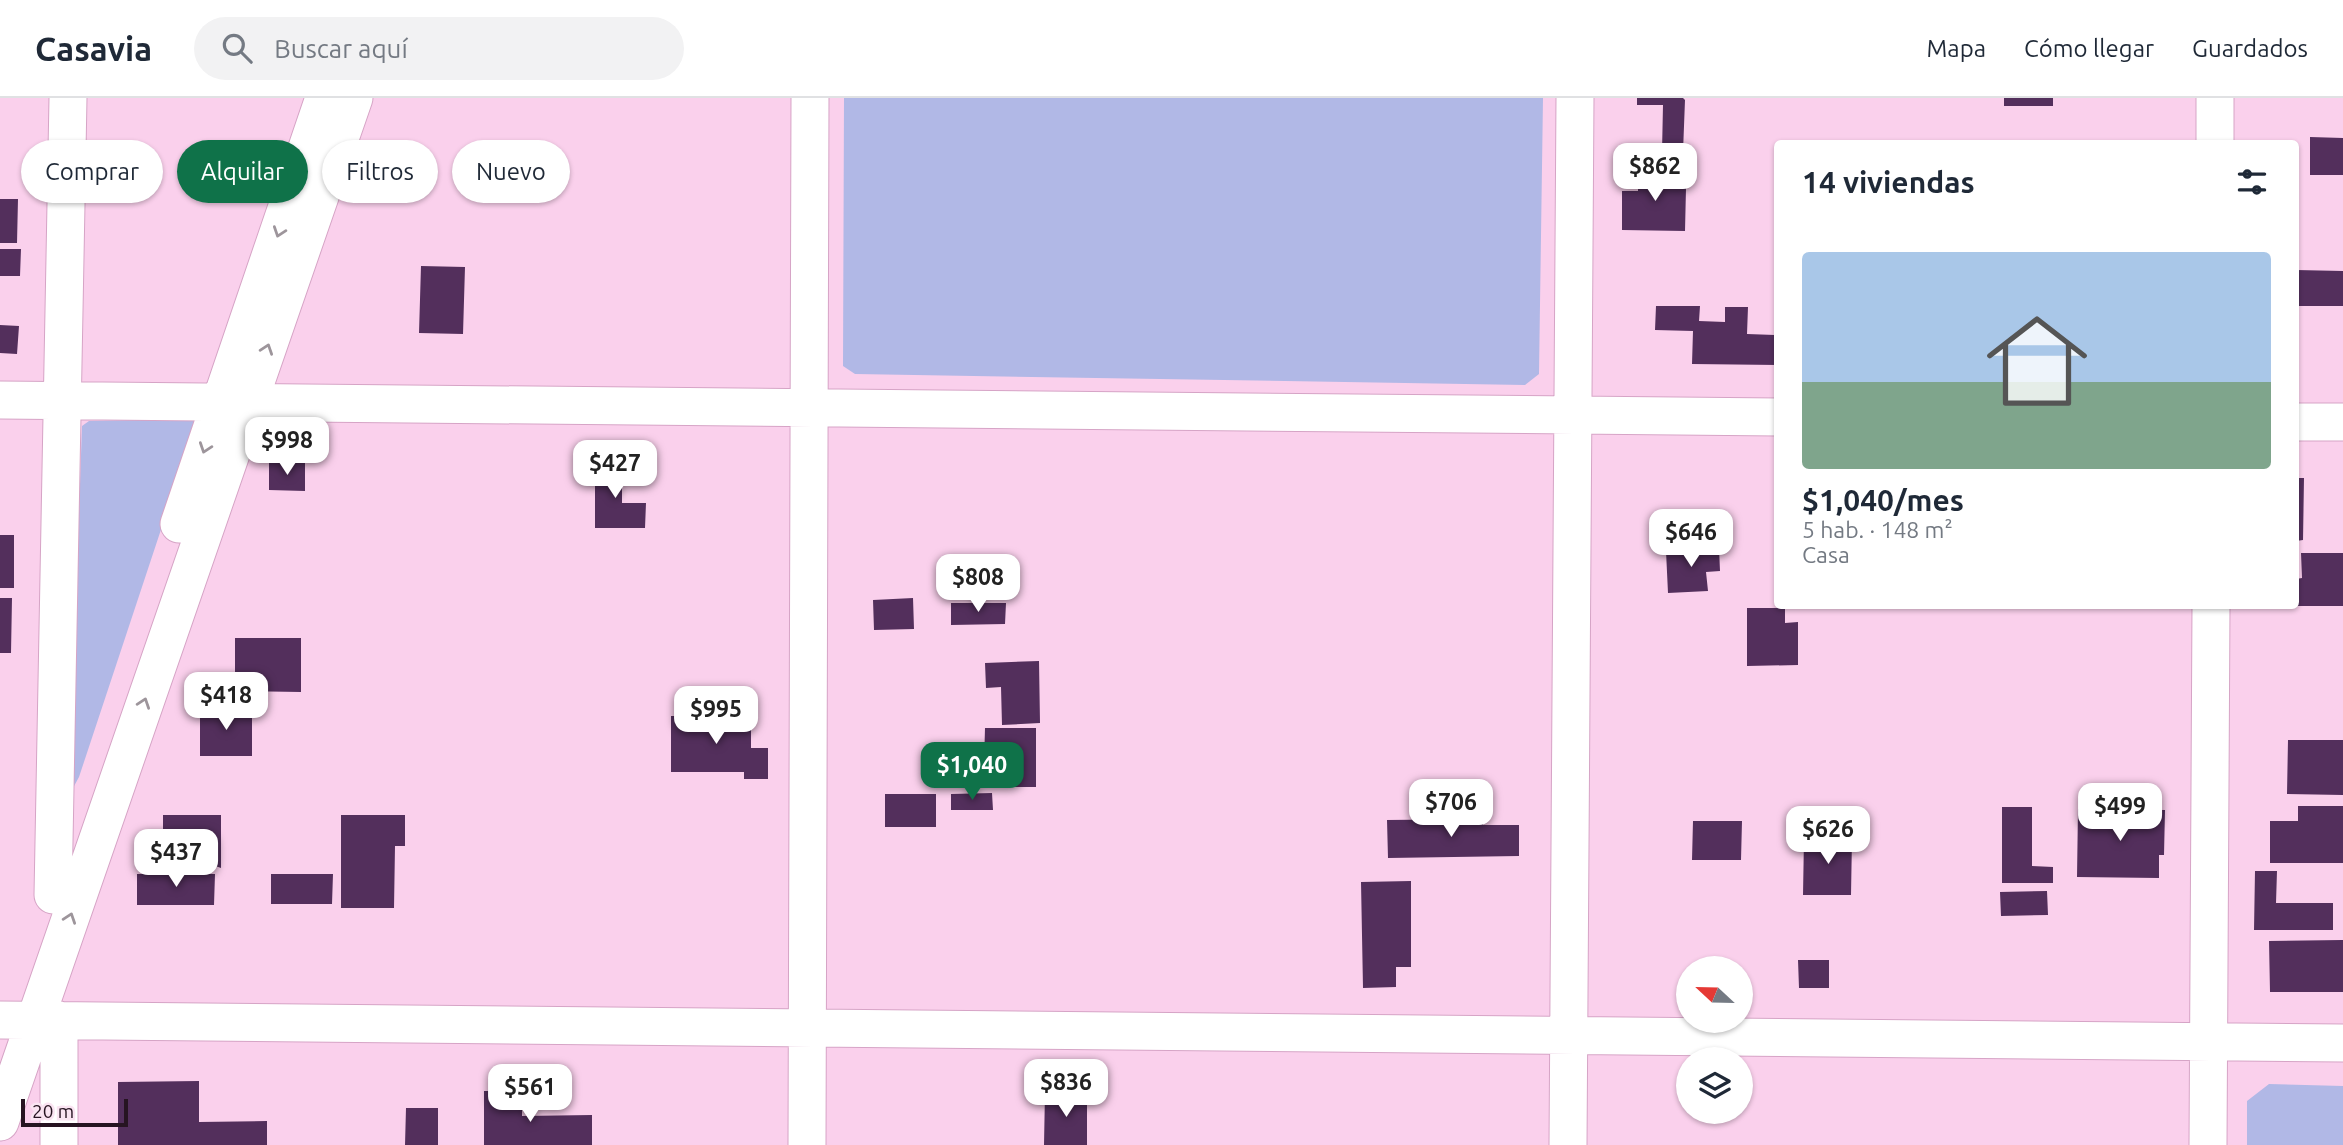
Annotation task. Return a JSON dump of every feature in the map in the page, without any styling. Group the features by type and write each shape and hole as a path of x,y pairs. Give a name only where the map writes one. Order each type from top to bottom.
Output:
{"street":[{"path":"53,895 68,98"},
{"path":"59,1145 21,1026 235,401 324,98"},
{"path":"0,1122 53,895 235,401 354,98"},
{"path":"807,1145 810,98"},
{"path":"1567,1145 1574,98"},
{"path":"2214,140 2215,98"},
{"path":"0,400 1774,416"},
{"path":"2299,422 2343,422"},
{"path":"2207,1145 2211,609"},
{"path":"21,1026 807,1028 2343,1043"}],"shaded area":[{"path":"844,98 1543,98 1539,374 1525,385 855,374 843,366"},
{"path":"193,420 196,425 79,777 73,788 70,776 82,426 89,421"},
{"path":"2269,1084 2343,1086 2343,1145 2247,1145 2247,1101"}],"building":[{"path":"1637,98 1685,100 1683,152 1662,152 1663,105 1637,105"},
{"path":"2004,98 2053,98 2053,106 2004,106"},
{"path":"2310,137 2343,138 2343,175 2310,175"},
{"path":"1638,170 1678,170 1678,188 1686,188 1685,231 1622,230 1622,191 1638,191"},
{"path":"0,199 18,199 17,243 0,243"},
{"path":"0,249 21,249 20,276 0,276"},
{"path":"421,266 465,267 463,334 419,333"},
{"path":"2299,270 2343,271 2343,306 2299,306"},
{"path":"1656,306 1700,306 1699,321 1725,322 1725,307 1748,307 1747,334 1774,335 1774,365 1692,364 1693,331 1655,330"},
{"path":"0,325 19,326 17,354 0,353"},
{"path":"595,462 622,463 622,503 646,503 645,528 595,528"},
{"path":"269,463 305,463 305,491 269,490"},
{"path":"2299,478 2304,478 2303,540 2299,541"},
{"path":"0,535 14,535 14,588 0,588"},
{"path":"1719,548 1720,571 1706,572 1708,591 1668,593 1666,551"},
{"path":"2301,553 2343,553 2343,606 2299,606 2299,578 2302,578"},
{"path":"0,598 12,598 11,653 0,653"},
{"path":"913,598 914,629 874,630 873,600"},
{"path":"951,603 1006,603 1005,624 951,625"},
{"path":"1747,608 1785,609 1785,623 1798,622 1798,665 1747,666"},
{"path":"235,638 301,638 301,692 235,691"},
{"path":"1039,661 1040,723 1002,725 1001,687 986,688 985,663"},
{"path":"200,707 252,707 252,756 200,756"},
{"path":"671,716 751,716 751,748 768,748 768,779 744,779 744,772 671,772"},
{"path":"985,728 1036,728 1036,787 954,787 954,765 984,765"},
{"path":"2288,740 2343,740 2343,795 2287,794"},
{"path":"992,793 993,810 951,810 951,794"},
{"path":"885,794 936,794 936,827 885,827"},
{"path":"2298,806 2343,806 2343,863 2270,863 2270,821 2298,821"},
{"path":"2002,807 2032,807 2032,866 2053,867 2053,883 2002,883"},
{"path":"2078,809 2165,810 2164,855 2159,855 2159,878 2077,877"},
{"path":"163,815 221,815 221,868 163,847"},
{"path":"341,815 405,815 405,846 395,846 394,908 341,908"},
{"path":"1483,819 1483,825 1519,825 1519,856 1388,858 1387,820"},
{"path":"1693,821 1742,821 1741,860 1692,860"},
{"path":"1804,838 1852,838 1851,895 1803,895"},
{"path":"2255,871 2277,871 2276,903 2333,903 2333,930 2254,930"},
{"path":"137,874 215,874 214,905 137,905"},
{"path":"271,874 333,874 332,904 271,904"},
{"path":"1411,881 1411,967 1396,967 1396,987 1363,988 1361,882"},
{"path":"2047,891 2048,915 2001,916 2000,892"},
{"path":"2343,940 2343,992 2270,992 2269,941"},
{"path":"1798,960 1829,960 1829,988 1799,988"},
{"path":"199,1081 199,1122 267,1121 267,1145 118,1145 118,1082"},
{"path":"484,1091 522,1091 522,1116 592,1115 592,1145 484,1145"},
{"path":"1045,1092 1087,1093 1087,1145 1044,1145"},
{"path":"406,1108 438,1108 438,1145 405,1145"}]}
